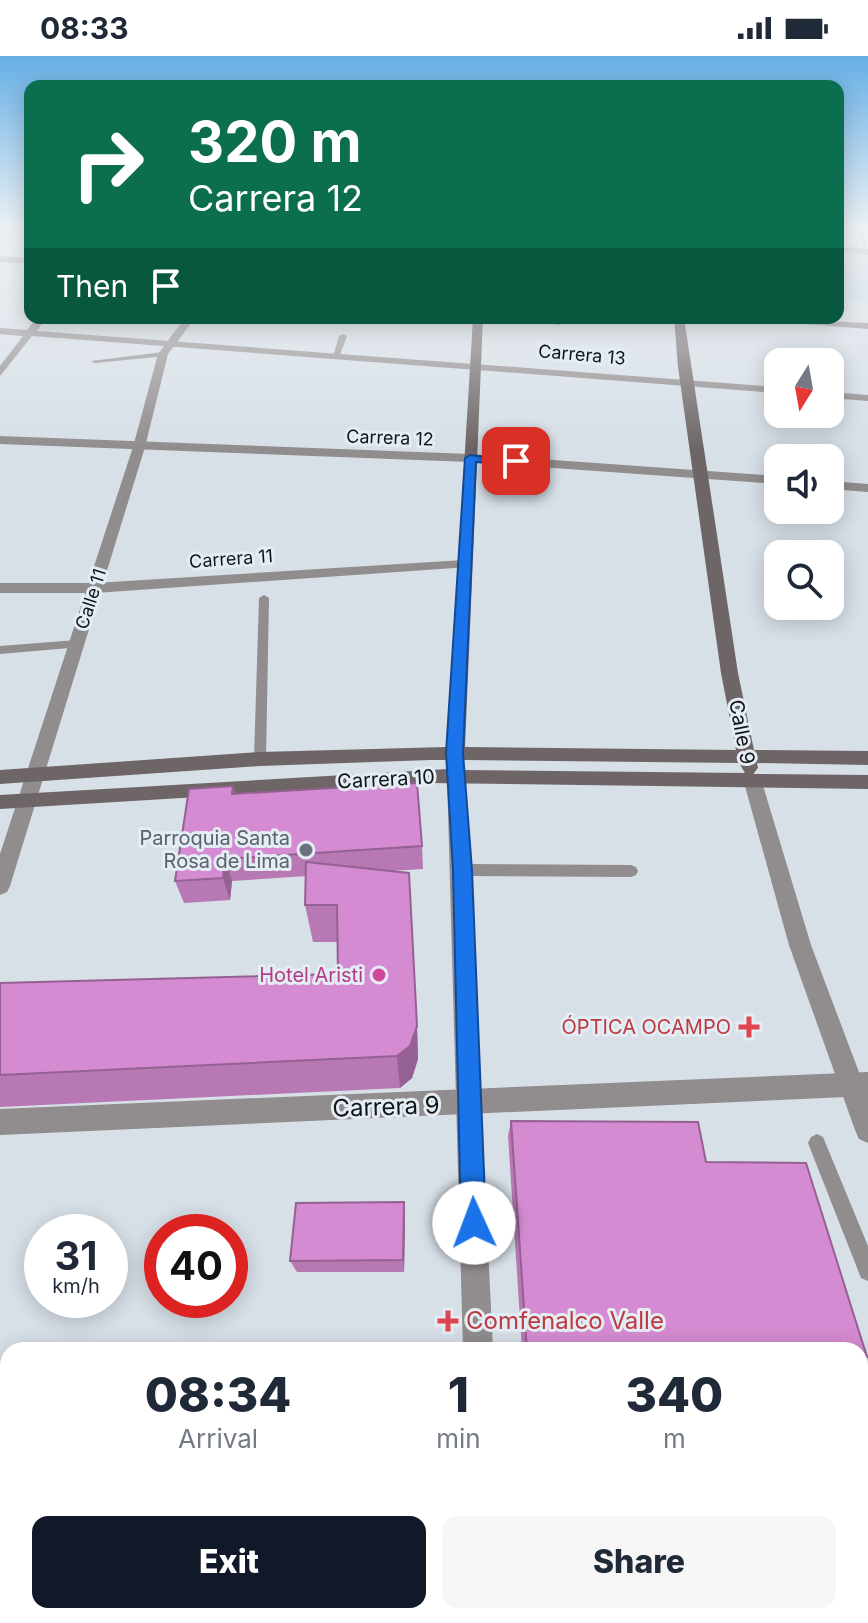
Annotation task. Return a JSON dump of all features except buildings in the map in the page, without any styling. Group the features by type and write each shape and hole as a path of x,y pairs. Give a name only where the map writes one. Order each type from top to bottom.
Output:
{"main road":[{"path":"456,776 454,753 478,324"},
{"name":"Calle 9","path":"679,324 683,381 702,474 745,756 752,779"},
{"name":"Carrera 10","path":"0,777 260,759 454,753 868,758"},
{"name":"Carrera 10","path":"0,802 456,776 868,782"}],"street":[{"path":"0,373 37,324"},
{"name":"Calle 11","path":"0,886 139,447 166,348 185,324"},
{"path":"842,324 868,326"},
{"name":"Carrera 13","path":"0,331 166,348 475,364 764,389"},
{"path":"844,396 868,398"},
{"name":"Carrera 12","path":"0,440 470,458 764,479"},
{"path":"844,486 868,488"},
{"name":"Carrera 11","path":"0,588 95,588 464,564"},
{"path":"456,776 478,1342"},
{"name":"Calle 9","path":"752,779 800,945 859,1084 868,1130"},
{"name":"Carrera 9","path":"0,1122 469,1104 859,1084"}],"lane":[{"path":"336,355 343,336"},
{"path":"95,361 166,348"},
{"path":"260,759 264,598"},
{"path":"0,650 77,644"},
{"path":"462,870 631,871"},
{"path":"817,1143 868,1271"}],"place":[{"name":"Parroquia Santa Rosa de Lima","path":"306,850"},
{"name":"Hotel Aristi","path":"379,975"},
{"name":"ÓPTICA OCAMPO","path":"749,1027"},
{"name":"Comfenalco Valle","path":"448,1321"}],"route":[{"path":"474,1223 462,870 454,740 470,458 516,461"}]}
